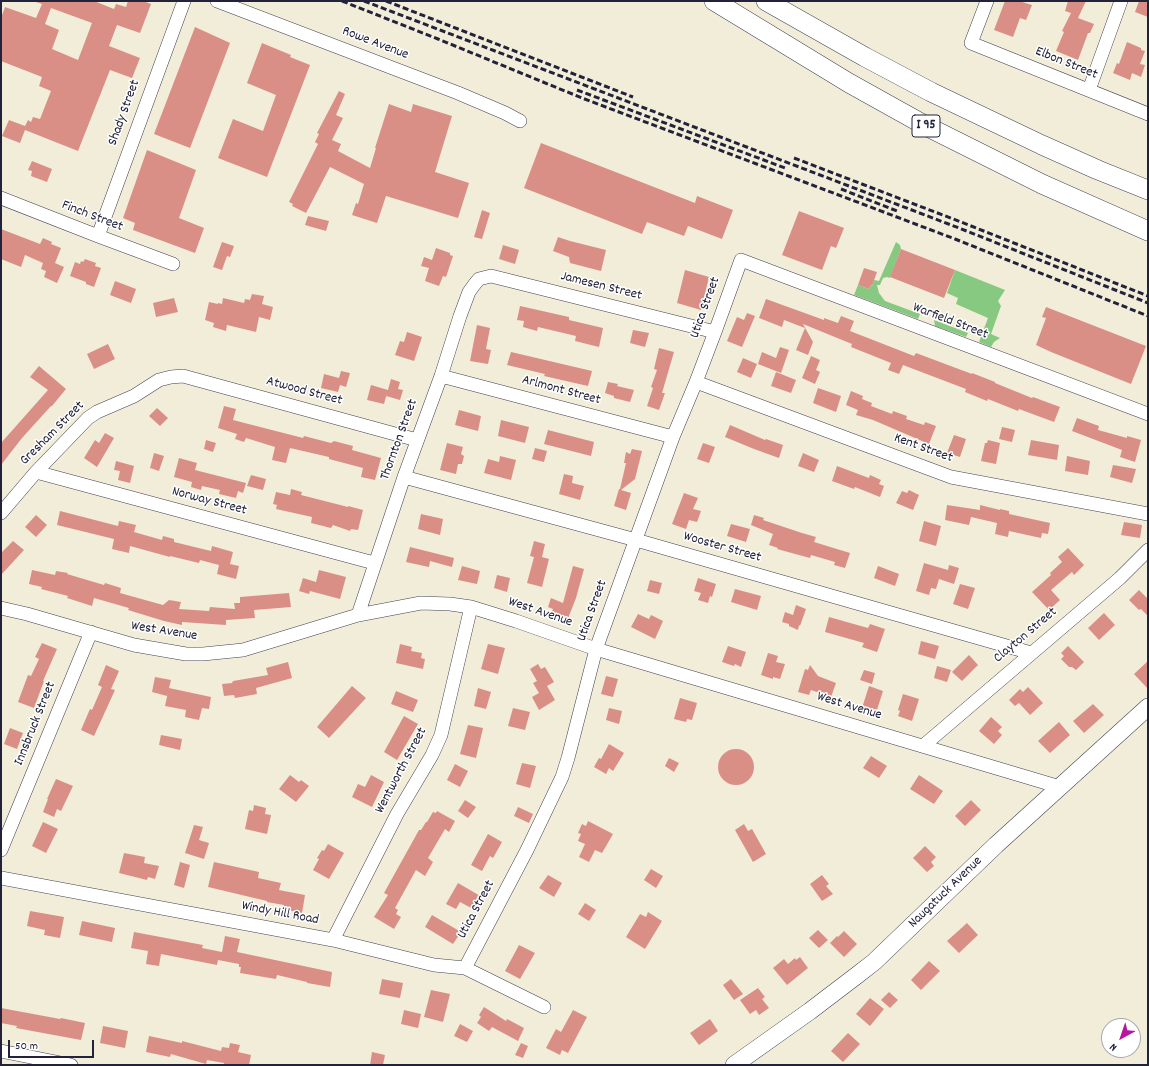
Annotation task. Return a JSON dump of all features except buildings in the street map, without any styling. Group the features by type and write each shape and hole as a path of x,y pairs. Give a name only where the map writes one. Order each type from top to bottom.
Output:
{"highway":[{"name":"I 95","path":"714,1 849,83 928,127 1042,184 1148,231"},
{"name":"I 95","path":"766,1 858,54 938,96 1066,156 1148,190"}],"main road":[{"name":"Naugatuck Avenue","path":"734,1065 810,1011 874,962 971,868 1148,707"}],"street":[{"name":"Shady Street","path":"98,236 184,1"},
{"name":"Rowe Avenue","path":"217,1 458,93 520,121"},
{"name":"Elbon Street","path":"987,1 971,44 1148,114"},
{"path":"1089,90 1121,1"},
{"name":"Finch Street","path":"1,198 173,264"},
{"name":"Utica Street","path":"465,968 527,850 562,777 596,649 673,437 696,382 741,260"},
{"name":"Warfield Street","path":"741,260 1148,414"},
{"name":"Jamesen Street","path":"479,279 491,276 715,332"},
{"name":"Thornton Street","path":"358,616 374,563 441,376 460,316 469,292 479,279"},
{"name":"Atwood Street","path":"183,376 417,440"},
{"name":"Gresham Street","path":"1,513 36,472 80,426 97,412 134,396 160,380 183,376"},
{"name":"Arlmont Street","path":"441,376 673,437"},
{"name":"Kent Street","path":"696,382 951,477 1148,514"},
{"name":"Norway Street","path":"36,472 374,563"},
{"name":"Wooster Street","path":"404,477 636,540 1031,653"},
{"name":"Clayton Street","path":"923,746 1120,578 1148,550"},
{"name":"West Avenue","path":"1,608 134,645 186,654 203,654 243,650 358,616 421,603 450,604 471,607 596,649 1060,787"},
{"name":"Wentworth Street","path":"333,940 397,814 432,755 441,735 471,607"},
{"name":"Innsbruck Street","path":"1,850 91,632"},
{"name":"Windy Hill Road","path":"1,878 333,940 434,965 465,968 544,1007"},
{"path":"1,1051 71,1065"}],"green space":[{"path":"896,242 900,245 901,249 890,278 883,278 880,285 877,285 879,293 885,301 920,314 918,319 854,295 858,285 869,289 874,280 879,281"},
{"path":"955,270 1005,290 998,301 1001,306 991,334 1000,338 994,342 991,347 979,342 988,318 956,304 958,298 947,293"},
{"path":"934,320 968,333 966,337 935,326"}],"railway":[{"path":"342,1 582,98 955,239 1148,316"},
{"path":"364,1 959,228 1148,303"},
{"path":"386,1 633,97"},
{"path":"577,90 785,168"},
{"path":"794,158 1148,296"},
{"path":"841,189 897,211"}]}
